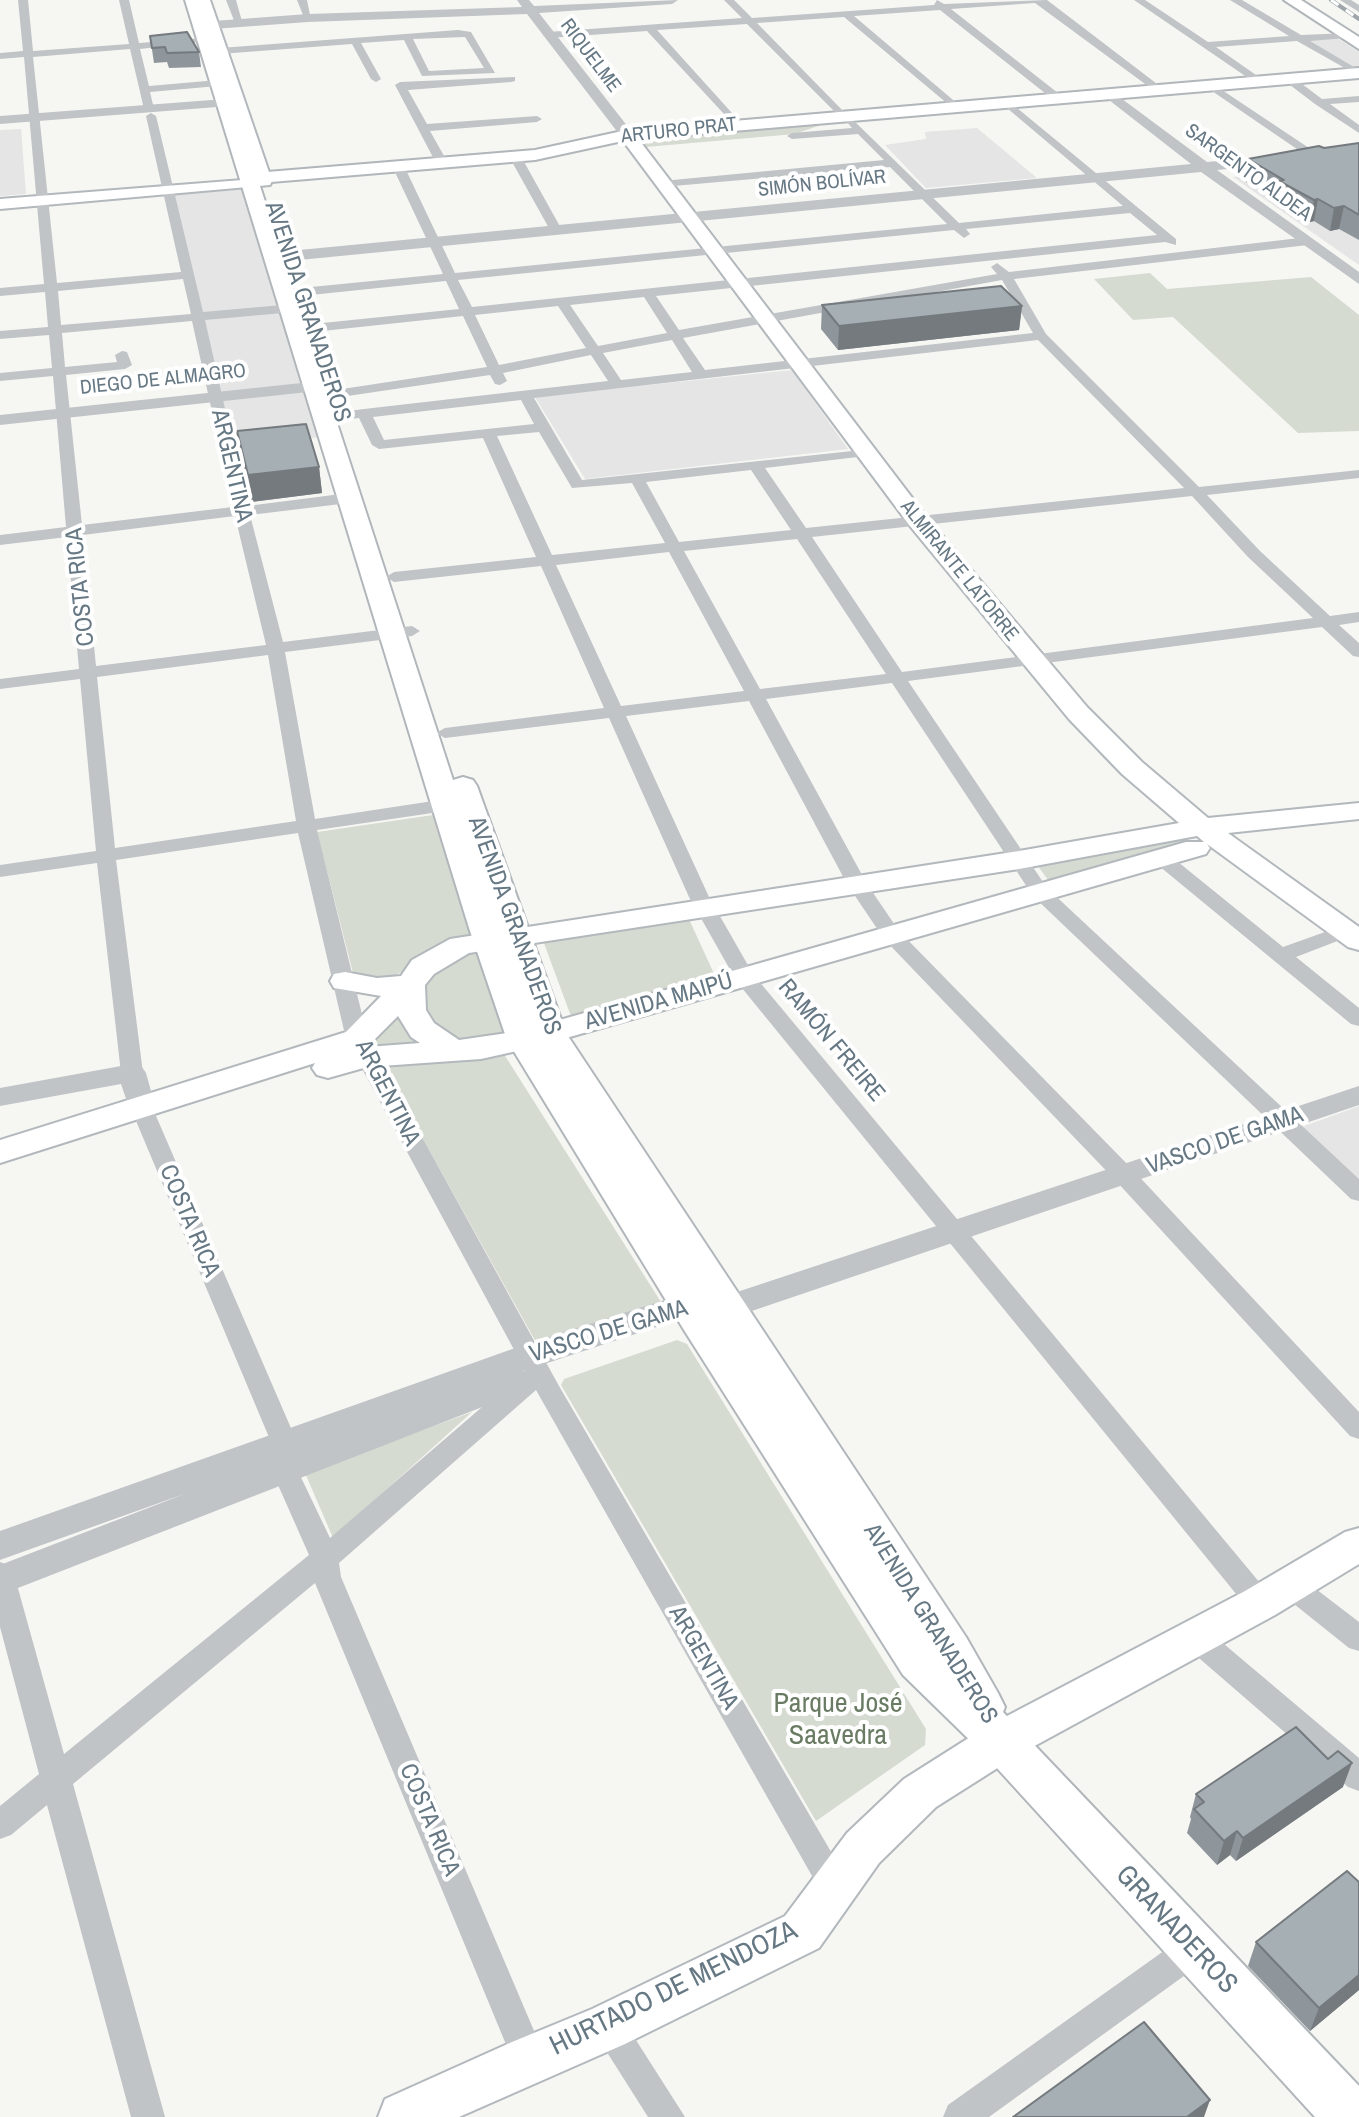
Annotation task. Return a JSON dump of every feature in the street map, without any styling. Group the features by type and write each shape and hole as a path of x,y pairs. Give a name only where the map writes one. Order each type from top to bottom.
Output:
{"main road":[{"name":"AVENIDA GRANADEROS","path":"192,0 205,30 225,103 289,256 302,309"},
{"name":"AVENIDA GRANADEROS","path":"203,0 205,30 220,51 256,180 337,399 394,577 402,632 446,805 502,936"},
{"path":"1291,0 1355,38"},
{"path":"1305,0 1355,38"},
{"name":"ARTURO PRAT","path":"256,180 517,160 626,136 792,136 955,107 1358,74"},
{"name":"ARTURO PRAT","path":"0,202 550,153 626,136 737,125 852,123 1011,106 1294,83 1358,74"},
{"name":"ALMIRANTE LATORRE","path":"626,136 918,521 1032,661 1112,748 1212,834 1352,936"},
{"name":"AVENIDA GRANADEROS","path":"337,399 323,441 445,733 502,936 536,1036 919,1661 1002,1741"},
{"path":"1212,834 1359,811"},
{"path":"1212,834 1359,826"},
{"name":"AVENIDA MAIPÚ","path":"0,1170 145,1117 361,1048 481,1049 536,1036 1160,857 1212,834"},
{"name":"AVENIDA MAIPÚ","path":"361,1048 423,967 438,955 461,945 502,936 1212,834"},
{"path":"345,981 377,987 410,985 410,1010 422,1030 452,1050"},
{"name":"AVENIDA MAIPÚ","path":"0,1152 145,1117"},
{"name":"HURTADO DE MENDOZA","path":"403,2117 529,2059 608,2027 802,1932 863,1848 920,1793 1002,1741 1274,1594 1359,1544"},
{"name":"GRANADEROS","path":"1002,1741 1351,2117"}],"street":[{"name":"COSTA RICA","path":"23,0 106,855 132,1073 145,1117 325,1559 327,1577 529,2059"},
{"name":"ARGENTINA","path":"124,0 215,396 233,451 240,511 276,649 306,824 361,1048 534,1364 835,1886"},
{"path":"231,0 240,23"},
{"path":"302,0 308,18"},
{"path":"0,56 135,46 240,23 526,5 672,0"},
{"path":"729,0 1006,276 1041,336 1196,491 1254,554 1359,652"},
{"path":"548,35 846,14 937,4 1040,0 1160,90"},
{"path":"1139,0 1261,82"},
{"path":"1235,0 1358,74"},
{"path":"1345,0 1359,9"},
{"path":"937,4 1059,99"},
{"name":"RIQUELME","path":"526,5 626,136"},
{"path":"846,14 955,107"},
{"path":"650,28 737,125"},
{"path":"220,51 458,33 468,34 491,71 426,74 407,37"},
{"path":"1206,45 1300,38 1355,38"},
{"path":"355,41 376,79"},
{"path":"442,163 401,86 511,79"},
{"path":"145,89 218,83"},
{"path":"1294,83 1356,125"},
{"path":"1216,89 1314,156"},
{"name":"SARGENTO ALDEA","path":"1114,97 1203,167 1359,279"},
{"path":"1319,102 1359,99"},
{"path":"409,101 423,100"},
{"path":"0,120 34,121 225,103"},
{"path":"1011,106 1185,255"},
{"path":"415,114 431,113"},
{"path":"423,128 537,119"},
{"path":"0,128 34,121"},
{"name":"SIMÓN BOLÍVAR","path":"289,256 1359,152"},
{"path":"517,160 556,230"},
{"path":"662,184 893,163"},
{"path":"400,170 506,397"},
{"path":"302,309 451,277 1131,209"},
{"path":"0,335 302,309 466,312 1167,238"},
{"path":"337,399 764,318 1006,276 1308,241"},
{"path":"0,292 188,275"},
{"path":"648,293 701,375"},
{"path":"562,302 617,384"},
{"path":"337,399 506,397 1041,336"},
{"path":"0,377 125,365 122,355"},
{"path":"525,395 577,485 866,452"},
{"name":"DIEGO DE ALMAGRO","path":"0,420 215,396 337,399"},
{"path":"337,399 379,445 544,427"},
{"name":"RAMÓN FREIRE","path":"488,433 705,908 744,977 955,1232 1274,1594 1359,1639"},
{"path":"755,464 1040,892 1359,1193"},
{"path":"394,577 1359,474"},
{"path":"637,478 857,884 891,935 1125,1176 1359,1429"},
{"path":"0,540 349,498"},
{"path":"445,733 757,696 1359,617"},
{"path":"0,684 402,632"},
{"path":"0,871 446,805"},
{"path":"1160,857 1359,1019"},
{"path":"1281,955 1352,936"},
{"path":"0,1097 132,1073"},
{"name":"VASCO DE GAMA","path":"0,1570 284,1456 534,1364 955,1232 1359,1095"},
{"path":"0,1825 325,1559 534,1364"},
{"path":"0,1570 148,2117"},
{"path":"1195,1637 1359,1777"},
{"path":"960,2117 1194,1949"},
{"path":"608,2027 668,2117"}],"shaded area":[{"path":"1337,38 1359,52 1359,70 1304,41"},
{"path":"977,128 1037,178 926,188 885,145 926,139 925,132"},
{"path":"21,129 26,194 0,196 0,130"},
{"path":"1359,161 1359,265 1233,177"},
{"path":"247,188 286,305 201,313 171,194"},
{"path":"282,312 308,384 218,394 203,319"},
{"path":"792,370 848,449 585,479 535,397"},
{"path":"307,390 320,437 230,447 218,399"},
{"path":"1359,1106 1359,1179 1302,1127"}],"green space":[{"path":"835,120 795,134 646,147 637,137"},
{"path":"1150,273 1167,289 1311,277 1359,315 1359,431 1298,433 1173,317 1133,320 1094,279"},
{"path":"433,815 471,937 388,979 353,973 317,832"},
{"path":"1185,839 1195,844 1051,884 1035,862"},
{"path":"688,917 716,978 572,1019 542,938"},
{"path":"482,946 510,1034 454,1041 425,1020 420,984 430,972"},
{"path":"405,1008 432,1044 371,1049 370,1037"},
{"path":"502,1051 661,1302 537,1344 383,1067 388,1061"},
{"name":"Parque José Saavedra","path":"677,1340 687,1344 926,1729 925,1745 816,1821 561,1385 564,1379"},
{"path":"472,1412 333,1538 305,1473"}],"building":[{"path":"187,32 199,52 167,53 165,47 152,48 150,36"},
{"path":"1359,143 1359,215 1344,206 1334,208 1318,199 1314,200 1248,159 1319,146"},
{"path":"1001,286 1022,306 839,326 822,305"},
{"path":"306,424 319,467 248,475 237,431"},
{"path":"1296,1727 1328,1759 1338,1751 1352,1763 1243,1838 1237,1831 1224,1841 1194,1809 1204,1802 1196,1794"},
{"path":"1347,1871 1359,1882 1359,1975 1319,2008 1256,1942"},
{"path":"1144,2022 1210,2100 1187,2117 1013,2117"}],"railway":[{"path":"1331,0 1359,19"}]}
